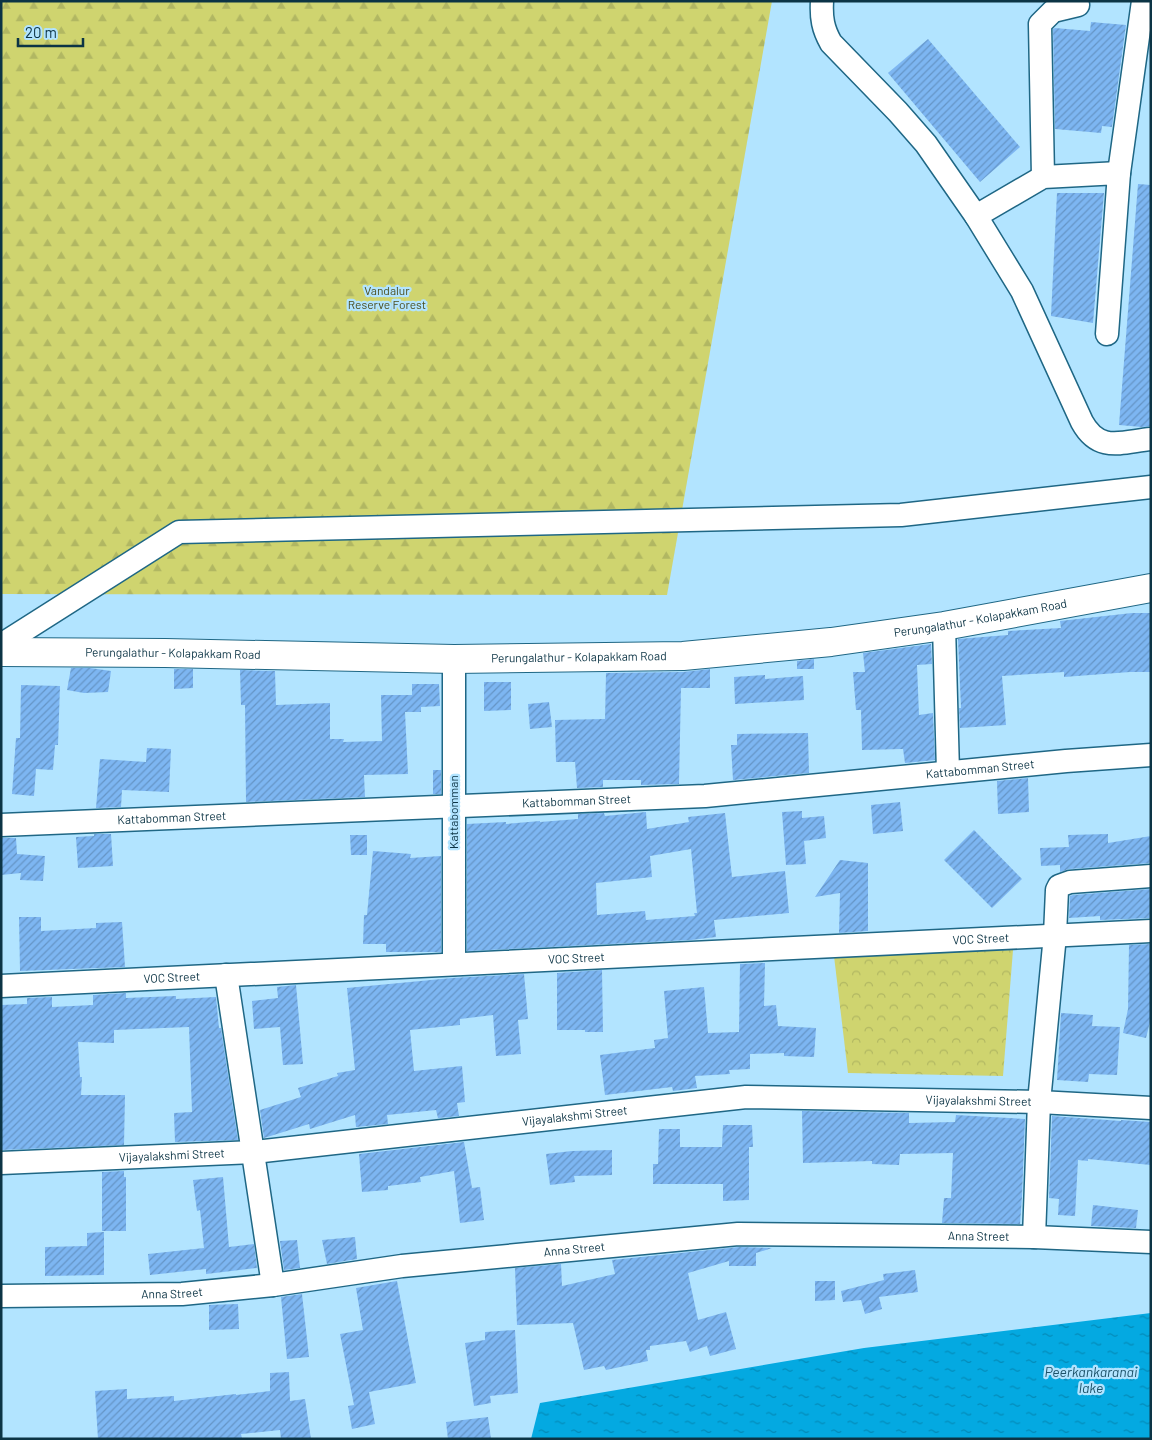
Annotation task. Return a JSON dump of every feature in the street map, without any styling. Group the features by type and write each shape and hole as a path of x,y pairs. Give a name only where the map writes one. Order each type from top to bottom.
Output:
{"main road":[{"name":"Perungalathur - Kolapakkam Road","path":"1,652 454,660 683,656 831,642 944,626 1151,588"}],"street":[{"path":"822,1 821,16 824,32 831,43 898,112 926,144 976,216 1022,291 1082,422 1090,434 1098,441 1114,443 1151,439"},
{"path":"1108,334 1119,173 1143,1"},
{"path":"1043,177 1040,24 1053,11 1078,5"},
{"path":"976,216 1043,177 1119,173"},
{"path":"1,645 179,532 900,515 1151,487"},
{"path":"944,626 948,772"},
{"name":"Kattabomman","path":"454,660 454,964"},
{"name":"Kattabomman Street","path":"1,825 705,796 1151,754"},
{"path":"1034,1237 1039,1102 1055,935 1057,890 1059,886 1070,882 1151,876"},
{"name":"VOC Street","path":"1,986 1151,931"},
{"path":"226,975 273,1285"},
{"name":"Vijayalakshmi Street","path":"1,1163 254,1152 746,1097 1039,1102 1151,1108"},
{"name":"Anna Street","path":"1,1296 182,1294 273,1285 402,1266 738,1234 1034,1237 1151,1242"}],"green space":[{"name":"Vandalur Reserve Forest","path":"1,1 772,1 667,595 1,594"},
{"path":"1013,950 1003,1076 848,1073 834,956"}],"water":[{"name":"Peerkankaranai lake","path":"1151,1313 1151,1439 531,1439 540,1403 864,1348"}],"building":[{"path":"1091,22 1126,25 1112,127 1102,126 1101,133 1055,129 1053,29 1090,31"},
{"path":"928,39 1020,147 980,182 888,73"},
{"path":"1138,184 1151,185 1151,426 1142,427 1119,425"},
{"path":"1057,193 1104,193 1093,323 1051,316"},
{"path":"1132,613 1151,613 1151,672 1064,677 1064,672 1002,676 1006,725 960,728 958,639 1008,635 1008,631 1061,628 1060,621"},
{"path":"931,644 932,664 917,665 919,715 933,713 935,760 905,763 903,749 862,750 861,710 856,710 853,672 865,672 863,653"},
{"path":"814,659 814,669 797,669 797,661"},
{"path":"71,668 111,671 108,692 84,693 67,690"},
{"path":"174,669 193,669 193,688 174,689"},
{"path":"710,669 710,688 681,688 679,784 641,785 641,780 603,780 603,787 577,788 575,762 556,762 555,720 605,719 606,673 683,672"},
{"path":"240,670 275,671 276,705 330,703 330,739 344,739 343,742 382,741 381,695 412,695 412,684 439,684 440,706 421,707 421,712 405,712 408,774 364,775 365,797 246,802 245,705 241,705"},
{"path":"765,675 765,679 803,676 804,700 735,704 734,677"},
{"path":"484,682 511,682 511,710 484,711"},
{"path":"21,685 60,686 58,745 55,745 53,770 36,769 34,796 12,794 16,738 20,738"},
{"path":"549,702 552,727 530,729 528,704"},
{"path":"808,733 809,773 733,780 731,745 737,745 737,734"},
{"path":"147,748 171,749 169,792 122,790 121,807 96,808 100,759 146,762"},
{"path":"433,770 441,770 441,794 433,794"},
{"path":"1028,778 1029,812 998,814 997,781"},
{"path":"900,802 903,831 873,834 871,805"},
{"path":"802,811 802,818 824,816 826,838 804,841 806,864 786,865 782,812"},
{"path":"646,812 647,829 689,822 688,817 725,813 732,877 785,871 789,913 714,920 716,937 691,940 467,951 467,824 506,822 506,824 578,819 578,814 604,813 605,816","holes":["691,849 697,913 694,913 695,916 646,920 645,911 597,915 596,883 652,877 650,856"]},
{"path":"974,830 1022,879 992,908 944,860"},
{"path":"94,834 111,834 113,866 78,868 76,837 94,836"},
{"path":"1108,834 1108,843 1151,836 1151,863 1069,869 1060,872 1060,865 1041,866 1040,848 1069,847 1068,835"},
{"path":"350,835 367,835 367,855 351,855"},
{"path":"1,838 16,838 17,854 45,856 43,881 20,880 21,873 1,875"},
{"path":"373,851 411,854 410,858 441,856 441,952 386,952 386,944 363,944 364,915 367,915"},
{"path":"840,860 868,863 868,931 839,933 840,893 815,897"},
{"path":"1151,889 1151,918 1100,920 1100,916 1069,918 1070,896"},
{"path":"19,917 41,917 41,931 96,928 96,923 122,922 125,967 20,971"},
{"path":"1151,944 1151,1018 1146,1038 1123,1033 1128,1009 1129,945"},
{"path":"765,963 764,1006 776,1005 778,1026 816,1028 814,1057 784,1056 784,1053 750,1054 750,1069 729,1070 730,1074 695,1076 697,1088 673,1091 672,1087 605,1095 600,1055 655,1048 654,1040 668,1038 664,991 704,987 708,1033 739,1032 740,964"},
{"path":"602,970 603,1032 557,1030 557,973"},
{"path":"524,974 528,1019 518,1020 521,1054 496,1056 493,1015 460,1019 460,1025 410,1030 414,1071 462,1066 465,1102 457,1103 459,1116 438,1118 436,1110 387,1115 388,1124 356,1127 355,1115 310,1129 309,1124 264,1138 260,1110 301,1097 298,1088 338,1076 337,1073 355,1070 347,988 452,978"},
{"path":"296,985 303,1064 283,1065 280,1027 254,1029 252,1001 278,998 277,987"},
{"path":"126,993 126,998 176,996 176,999 216,997 219,1028 221,1028 238,1140 175,1142 174,1113 192,1112 189,1027 114,1030 114,1043 78,1042 80,1077 82,1077 81,1095 125,1095 124,1145 1,1150 1,1005 27,1004 27,998 52,997 52,1007 93,1005 93,995"},
{"path":"1061,1013 1093,1015 1092,1026 1120,1027 1117,1075 1089,1074 1088,1082 1057,1080"},
{"path":"802,1111 909,1113 909,1123 955,1122 956,1115 1025,1119 1020,1224 942,1223 944,1198 951,1198 953,1153 900,1154 899,1165 872,1164 872,1161 803,1163"},
{"path":"1052,1116 1151,1122 1151,1165 1088,1159 1088,1161 1078,1160 1075,1216 1058,1215 1059,1199 1049,1198"},
{"path":"723,1125 752,1125 753,1147 749,1147 749,1200 723,1201 723,1184 653,1184 653,1164 658,1164 659,1129 680,1129 680,1147 722,1147"},
{"path":"464,1142 472,1188 480,1187 484,1220 460,1223 454,1171 420,1177 421,1182 388,1186 388,1190 362,1192 359,1154"},
{"path":"612,1150 612,1175 574,1176 575,1182 550,1185 546,1154"},
{"path":"124,1171 124,1177 126,1177 126,1231 102,1231 102,1172"},
{"path":"223,1177 229,1247 254,1244 257,1268 206,1274 206,1269 150,1275 148,1254 204,1248 200,1210 197,1211 193,1180"},
{"path":"1093,1205 1138,1210 1136,1228 1091,1226"},
{"path":"104,1232 104,1275 45,1276 45,1247 87,1246 87,1233"},
{"path":"355,1237 357,1259 327,1264 322,1240"},
{"path":"297,1240 300,1268 284,1270 280,1241"},
{"path":"739,1247 772,1248 756,1253 756,1266 729,1266 729,1261 688,1273 698,1320 726,1312 736,1349 710,1356 707,1346 690,1352 686,1341 650,1346 650,1350 646,1350 648,1361 606,1370 604,1366 584,1370 573,1323 517,1325 515,1268 561,1264 562,1286 615,1274 612,1260"},
{"path":"915,1270 918,1292 879,1297 882,1309 865,1314 861,1300 843,1302 841,1291 884,1280 883,1274"},
{"path":"397,1281 416,1383 369,1392 375,1424 352,1429 348,1406 354,1405 340,1334 363,1330 356,1288"},
{"path":"815,1281 835,1281 835,1300 815,1301"},
{"path":"302,1294 309,1357 287,1359 281,1297"},
{"path":"238,1304 239,1329 209,1330 209,1305"},
{"path":"515,1330 518,1393 490,1396 491,1403 474,1406 465,1343 485,1340 485,1332"},
{"path":"289,1372 290,1401 305,1399 311,1439 281,1439 280,1430 241,1434 242,1439 98,1439 95,1391 127,1389 127,1399 174,1396 174,1401 236,1395 270,1391 270,1373"},
{"path":"488,1417 491,1439 448,1439 446,1422"}]}
